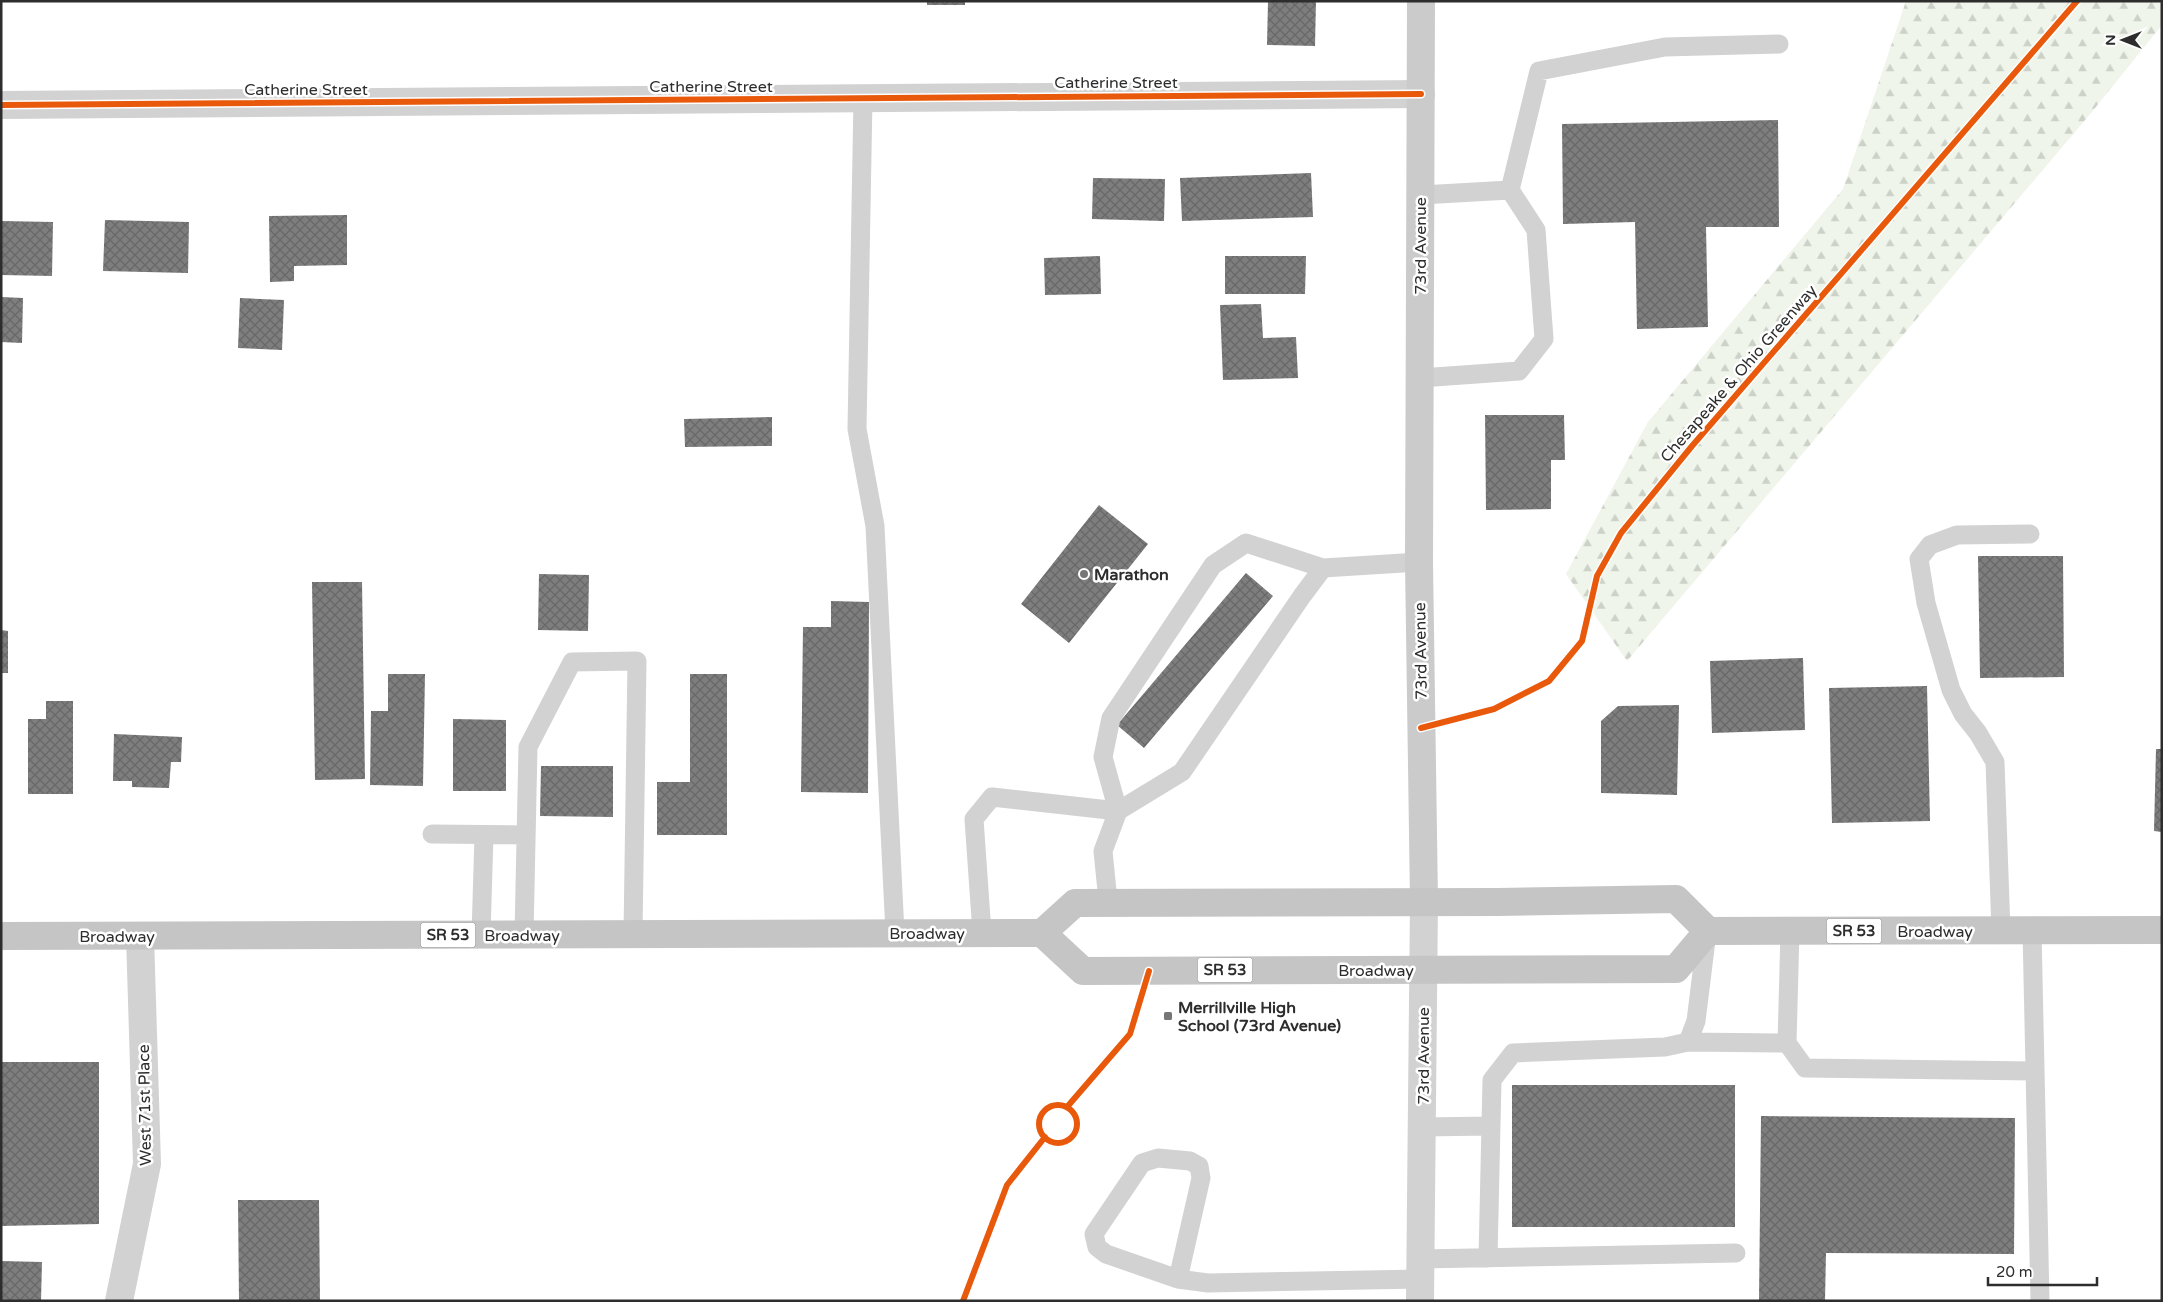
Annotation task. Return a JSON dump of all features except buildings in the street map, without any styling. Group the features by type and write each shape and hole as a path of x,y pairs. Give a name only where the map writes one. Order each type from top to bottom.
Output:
{"main road":[{"name":"73rd Avenue","path":"1421,1 1419,562 1424,901"},
{"path":"1042,933 1075,903 1108,901 1676,899 1708,931"},
{"name":"Broadway","path":"1,936 1042,933 1083,971 1676,969 1708,931 2162,930"}],"street":[{"name":"Catherine Street","path":"1,105 1421,94"},
{"name":"73rd Avenue","path":"1420,1280 1424,901"},
{"name":"West 71st Place","path":"119,1301 147,1164 140,936"}],"lane":[{"path":"1420,378 1520,371 1544,339 1536,230 1510,190 1539,70 1665,47 1779,44"},
{"path":"863,98 857,429 876,526 895,933"},
{"path":"1421,195 1510,190"},
{"path":"2001,931 1995,762 1963,714 1951,690 1926,603 1919,559 1930,545 1957,535 2030,534"},
{"path":"1108,901 1103,851 1118,811 1103,758 1111,718 1213,565 1246,543 1324,568 1419,562"},
{"path":"982,933 974,819 992,797 1118,811 1182,772 1302,596 1324,568"},
{"path":"524,935 528,748 572,662 637,661 633,934"},
{"path":"432,834 526,834"},
{"path":"481,935 484,835"},
{"path":"2032,930 2040,1301"},
{"path":"1688,1042 1696,1021 1708,931"},
{"path":"1790,931 1787,1043 1805,1068 2034,1071"},
{"path":"1488,1258 1492,1080 1513,1053 1665,1047 1688,1042 1787,1043"},
{"path":"1422,1128 1490,1126"},
{"path":"1178,1279 1201,1178 1199,1166 1190,1161 1158,1158 1142,1163 1094,1234 1097,1247 1106,1254 1178,1279 1208,1283 1420,1280 1488,1258 1736,1253"}],"green space":[{"path":"1906,1 2162,1 2162,25 2091,113 1627,661 1566,574 1648,422 1843,189"}],"cycle path":[{"name":"Chesapeake & Ohio Greenway","path":"1421,728 1494,709 1549,681 1582,641 1597,576 1621,533 1692,446 2077,1"},
{"path":"1,105 1421,94"},
{"path":"1067,1107 1130,1034 1149,971"},
{"path":"1058,1105 1071,1111 1077,1124 1071,1137 1058,1143 1045,1137 1039,1124 1045,1111 1058,1105"},
{"path":"963,1301 1007,1185 1045,1137"}],"place":[{"name":"Marathon","path":"1084,574"},
{"name":"Merrillville High School (73rd Avenue)","path":"1168,1016"}]}
